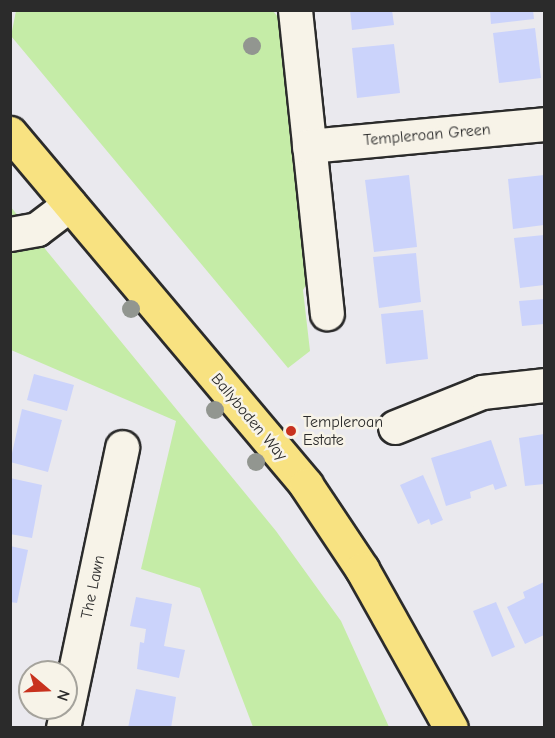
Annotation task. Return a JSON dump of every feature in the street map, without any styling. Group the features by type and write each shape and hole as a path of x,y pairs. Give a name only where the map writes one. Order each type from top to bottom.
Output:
{"main road":[{"name":"Ballyboden Way","path":"10,133 306,485 362,569 451,728"}],"street":[{"path":"295,10 327,313"},
{"name":"Templeroan Green","path":"309,146 544,124"},
{"path":"10,234 37,229 70,204"},
{"path":"395,427 483,392 544,385"},
{"name":"The Lawn","path":"63,728 122,447"}],"green space":[{"path":"16,11 273,11 284,24 310,279 303,290 310,351 288,368 11,36"},
{"path":"10,206 276,531 341,621 389,727 253,727 200,588 141,569 176,421 11,350"}],"building":[{"path":"350,10 392,10 394,25 352,30"},
{"path":"490,10 533,10 534,19 491,24"},
{"path":"535,28 541,78 499,83 493,33"},
{"path":"394,44 400,93 357,98 352,48"},
{"path":"409,175 417,247 374,252 365,180"},
{"path":"544,175 544,225 513,229 508,179"},
{"path":"544,235 544,285 520,288 514,238"},
{"path":"416,253 421,302 379,308 373,257"},
{"path":"544,299 544,324 522,326 519,301"},
{"path":"423,310 428,359 386,364 381,314"},
{"path":"34,374 74,385 67,411 27,400"},
{"path":"22,409 62,420 48,472 10,462"},
{"path":"544,434 544,484 525,486 519,438"},
{"path":"491,440 507,486 495,490 493,484 470,492 471,498 446,506 431,458"},
{"path":"423,475 443,520 431,525 429,519 418,524 400,485"},
{"path":"10,478 42,485 32,538 10,534"},
{"path":"10,546 28,550 17,603 10,602"},
{"path":"544,582 544,635 525,644 507,607 525,598 523,592"},
{"path":"136,597 172,604 164,646 185,650 179,678 137,669 140,642 144,643 146,629 130,626"},
{"path":"496,602 515,647 492,657 473,611"},
{"path":"136,689 176,697 171,728 128,728"}],"place":[{"name":"Templeroan Estate","path":"291,431"}]}
